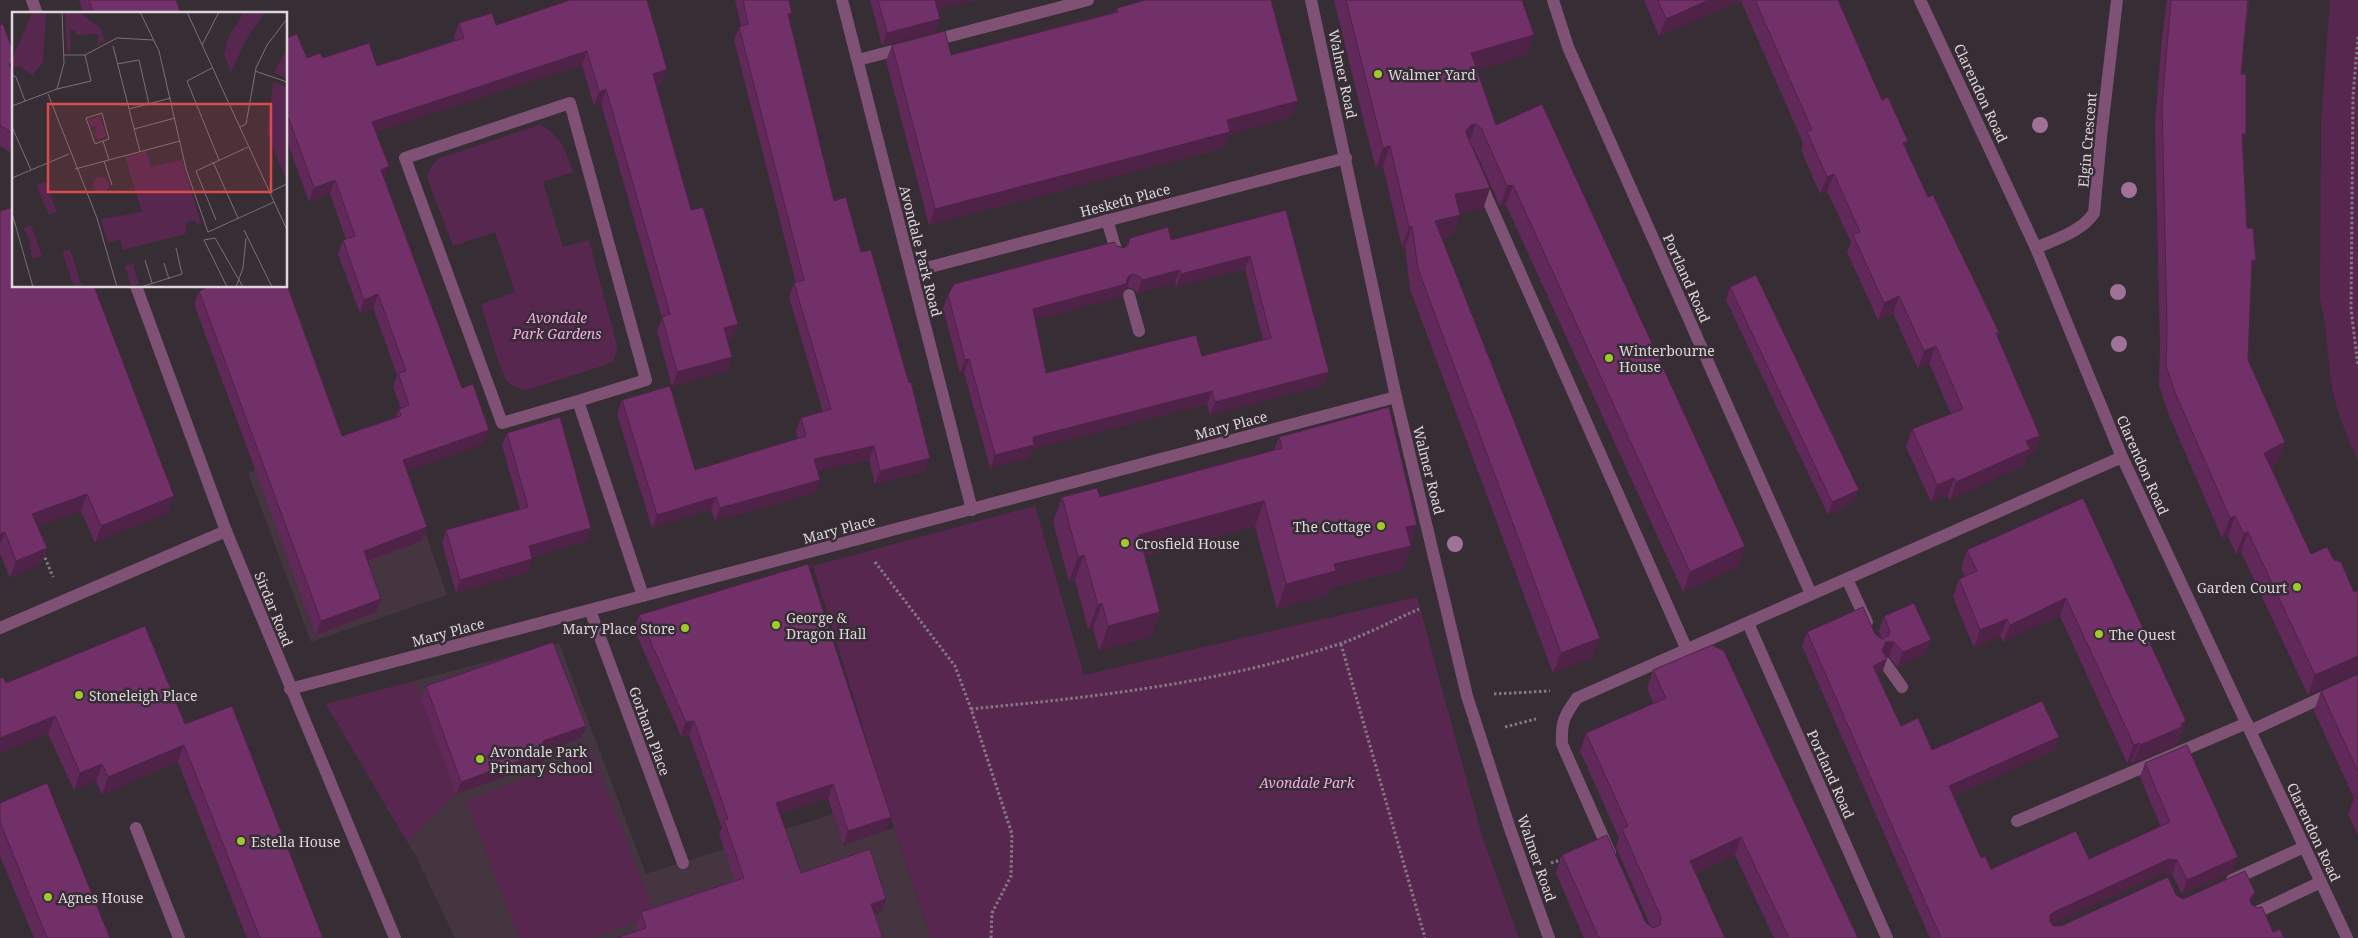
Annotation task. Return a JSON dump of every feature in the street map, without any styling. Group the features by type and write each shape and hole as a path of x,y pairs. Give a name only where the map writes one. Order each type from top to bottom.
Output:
{"street":[{"path":"32,0 36,12"},
{"name":"Avondale Park Road","path":"842,0 972,510"},
{"path":"858,60 1073,2 1088,0"},
{"name":"Walmer Road","path":"1311,0 1396,397 1467,696 1510,829 1549,938"},
{"name":"Portland Road","path":"1553,0 1568,47 1811,594"},
{"name":"Clarendon Road","path":"1920,0 2036,248 2122,457 2347,938"},
{"name":"Elgin Crescent","path":"2036,248 2072,233 2088,222 2094,213 2117,0"},
{"path":"570,103 646,380 578,401 502,423 405,158 570,103"},
{"name":"Hesketh Place","path":"911,272 1346,158"},
{"path":"1475,170 1687,650"},
{"path":"1108,220 1117,253"},
{"name":"Sirdar Road","path":"137,288 226,531 395,938"},
{"path":"1129,295 1139,331"},
{"name":"Mary Place","path":"290,689 1396,397"},
{"path":"578,401 643,596"},
{"path":"1617,869 1562,744 1561,725 1577,698 2122,457"},
{"path":"0,628 226,531"},
{"path":"1847,579 1873,637"},
{"name":"Gorham Place","path":"590,610 683,863"},
{"name":"Portland Road","path":"1748,623 1887,938"},
{"path":"1884,663 1902,687"},
{"path":"2017,821 2358,681"},
{"path":"136,828 179,938"},
{"path":"2219,886 2304,847"},
{"path":"2253,914 2321,882"},
{"path":"2353,938 2358,936"}],"path":[{"path":"2358,37 2353,96 2350,309 2358,366"},
{"path":"857,539 955,666 971,708 1012,834 1011,876 992,913 991,938"},
{"path":"40,547 63,601"},
{"path":"971,708 1085,698 1242,671 1341,644 1420,608 1446,602"},
{"path":"1341,644 1425,938"},
{"path":"1467,696 1547,690 1577,698"},
{"path":"1479,733 1568,711"},
{"path":"1546,865 1606,843"}],"shaded area":[{"path":"387,423 447,595 311,642 248,473"},
{"name":"Avondale Park Primary School","path":"559,643 646,874 833,814 843,845 894,828 931,938 455,938 416,856 326,704"}],"green space":[{"path":"2330,0 2358,0 2358,461 2335,401 2325,322 2320,299 2321,124"},
{"name":"Avondale Park Gardens","path":"539,125 552,132 557,138 565,150 573,172 543,182 563,247 589,240 617,351 613,361 605,365 527,390 513,386 505,377 497,358 481,304 515,292 495,232 453,246 428,180 428,172 437,159"},
{"name":"Avondale Park","path":"1035,506 1084,675 1417,597 1482,836 1519,938 931,938 894,828 813,566"},
{"path":"415,681 456,794 407,842 326,704"},
{"path":"592,752 655,914 593,938 519,938 466,801"}],"building":[{"path":"89,0 176,0 180,12 93,12"},
{"path":"570,0 647,0 667,69 653,74 691,210 703,207 738,324 724,328 732,357 677,372 662,317 670,314 606,89 599,92 587,51 372,122 389,166 381,170 462,388 473,384 489,430 403,460 427,527 364,551 381,599 321,621 199,291 206,288 288,288 342,436 401,416 399,409 409,405 398,373 406,371 378,294 364,300 343,240 355,236 335,180 314,188 288,118 288,37 297,34 307,58 320,53 323,58 369,43 377,66 464,38 459,23 492,13 496,25"},
{"path":"743,0 789,0 792,13 788,14 834,201 846,197 861,252 871,250 909,383 911,382 930,458 880,471 874,446 814,459 820,480 720,508 716,497 657,515 622,400 670,386 695,470 806,436 801,418 831,409 794,283 804,280 739,27 748,24"},
{"path":"878,0 935,0 940,19 887,33"},
{"path":"1145,0 1271,0 1298,101 1227,120 1230,132 935,209 892,45 945,31 951,55 1118,12 1117,8"},
{"path":"1346,0 1522,0 1534,35 1471,53 1496,125 1542,104 1745,546 1690,572 1513,185 1507,186 1481,128 1476,124 1471,125 1466,131 1467,135 1490,188 1455,194 1460,215 1435,221 1600,638 1561,653 1418,269 1412,226 1409,227 1390,146 1383,148"},
{"path":"1658,0 1709,0 1666,19"},
{"path":"1755,0 1838,0 1882,100 1888,97 1908,141 1903,143 1928,197 1933,195 1999,332 1996,333 2040,436 2026,441 2030,449 1956,482 1954,478 1937,485 1912,429 1963,409 1936,346 1924,351 1899,296 1884,303 1853,235 1860,232 1834,174 1827,177 1807,132 1812,130"},
{"path":"2171,0 2248,0 2241,74 2246,74 2246,134 2242,134 2247,228 2253,228 2256,260 2252,260 2248,360 2285,442 2264,453 2311,554 2327,547 2334,560 2341,562 2354,592 2358,590 2358,656 2315,675 2248,532 2244,534 2235,516 2230,518 2176,395 2166,366 2167,328 2162,105"},
{"path":"3,24 12,49 12,63 9,64 12,72 12,133 0,127 0,25"},
{"path":"12,208 12,288 95,288 174,496 101,526 87,494 32,514 47,548 16,561 5,532 0,534 0,211"},
{"path":"1286,210 1329,372 1215,402 1212,391 1033,437 1034,445 995,455 969,359 965,360 948,295 954,284 1114,242 1117,246 1124,248 1128,245 1130,238 1168,227 1171,240","holes":["1250,256 1271,338 1202,356 1196,335 1046,373 1033,309 1126,284 1128,277 1132,274 1139,276 1142,280 1180,270 1181,274"]},
{"path":"1756,275 1859,490 1832,502 1730,287"},
{"path":"1389,407 1417,525 1406,527 1411,546 1334,564 1336,571 1286,584 1264,501 1139,535 1160,612 1108,626 1102,603 1098,605 1084,555 1078,557 1062,497 1097,488 1100,497 1282,448 1279,437"},
{"path":"560,417 591,528 529,546 532,559 460,580 446,530 528,507 507,433"},
{"name":"The Quest","path":"2083,498 2186,721 2181,724 2182,727 2140,745 2139,743 2134,745 2066,598 2010,625 2007,619 1980,630 1959,579 1977,571 1967,550"},
{"path":"808,564 891,817 848,831 833,784 776,803 801,873 870,849 886,899 871,904 883,938 616,938 646,928 641,912 744,878 724,820 728,819 694,721 686,722 639,615"},
{"path":"1914,603 1931,640 1903,652 1894,642 1886,642 1882,650 1887,659 1873,666 1901,726 1918,718 1932,750 2042,701 2059,737 1949,786 1981,858 1985,856 1991,869 2076,831 2089,859 2170,822 2145,763 2187,745 2238,857 2187,880 2177,860 2169,859 2054,912 2050,915 2050,922 2053,926 2061,926 2168,877 2176,895 2183,899 2245,871 2255,892 2250,899 2251,904 2257,908 2262,907 2273,932 2280,929 2284,938 1941,938 1807,632 1863,607 1875,634 1882,639 1888,636 1890,632 1884,616"},
{"path":"145,626 185,724 232,706 323,938 260,938 184,745 108,777 102,764 80,773 55,716 0,738 0,678 3,677 6,683"},
{"path":"553,642 586,726 543,741 547,751 461,782 426,686"},
{"path":"1712,645 1724,651 1858,938 1789,938 1741,837 1690,861 1725,938 1599,938 1562,855 1607,835 1646,923 1653,928 1660,925 1661,917 1622,829 1628,826 1586,733 1666,698 1653,670"},
{"path":"2358,674 2358,772 2321,691"},
{"name":"Agnes House","path":"47,783 110,938 47,938 0,822 0,803"}],"place":[{"name":"Walmer Yard","path":"1378,74"},
{"name":"Winterbourne House","path":"1609,358"},
{"name":"The Cottage","path":"1381,526"},
{"name":"Crosfield House","path":"1125,543"},
{"name":"Garden Court","path":"2297,587"},
{"name":"George & Dragon Hall","path":"776,625"},
{"name":"Mary Place Store","path":"685,628"},
{"name":"The Quest","path":"2099,634"},
{"name":"Stoneleigh Place","path":"79,695"},
{"name":"Avondale Park Primary School","path":"480,759"},
{"name":"Estella House","path":"241,841"},
{"name":"Agnes House","path":"48,897"}]}
